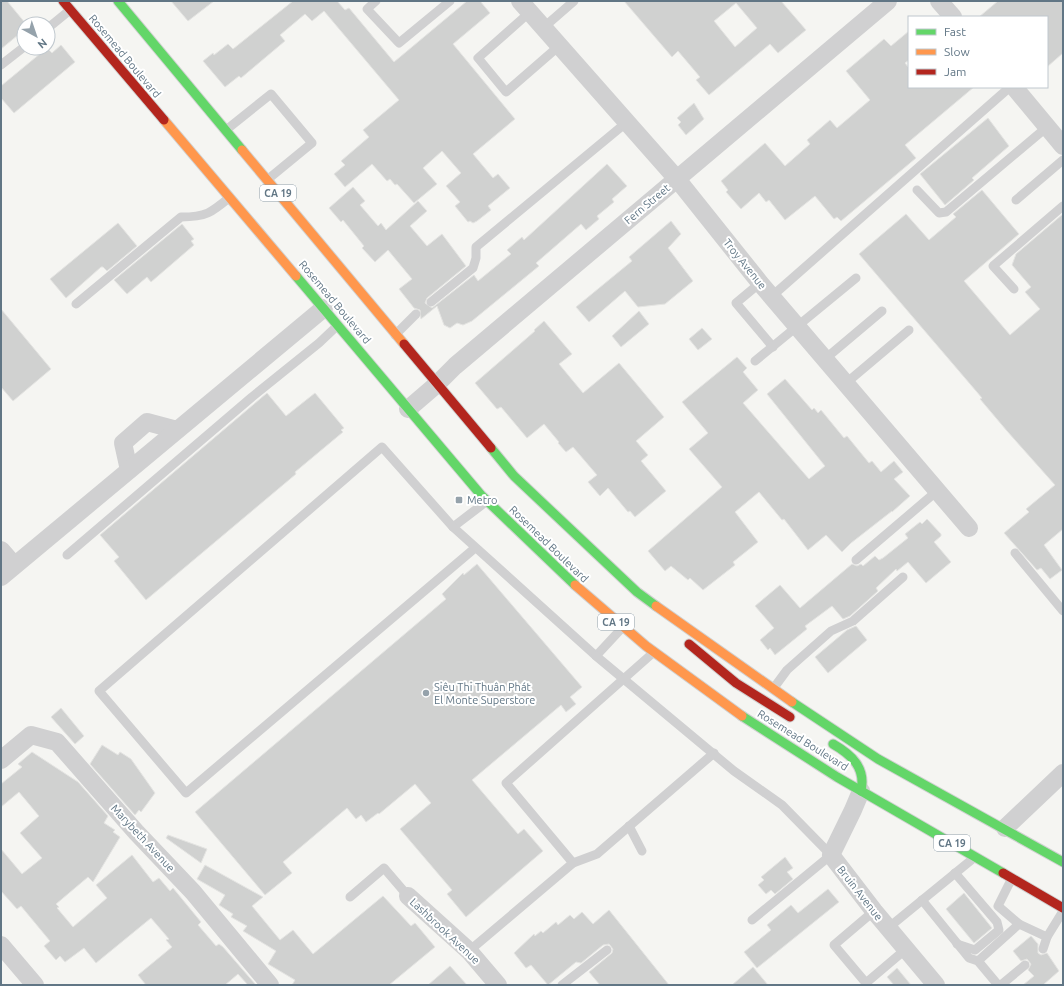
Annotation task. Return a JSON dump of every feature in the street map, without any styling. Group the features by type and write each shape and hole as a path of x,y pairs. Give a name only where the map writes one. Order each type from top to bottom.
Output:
{"main road":[{"name":"Rosemead Boulevard","path":"63,1 487,501 553,567 622,628 713,696 867,787 976,857 1063,909"},
{"name":"CA 19","path":"118,1 436,385 514,476 637,592 773,688 878,759 996,829 1063,862"},
{"path":"670,616 678,631 698,653 736,683 797,721"},
{"path":"823,738 846,751 852,757 863,773 864,781 867,787"},
{"path":"895,780 919,793"}],"street":[{"name":"Fern Street","path":"408,409 455,366 888,1"},
{"path":"939,1 952,16"},
{"name":"Troy Avenue","path":"525,7 677,179 760,284 969,528"},
{"path":"1015,88 1063,146"},
{"path":"1,550 8,571 324,308"},
{"path":"129,470 123,443 147,422 177,430"},
{"name":"Marybeth Avenue","path":"1,760 31,735 58,742 136,832 193,892 270,985"},
{"path":"996,829 1063,773"},
{"name":"Bruin Avenue","path":"867,787 831,855 874,911 936,985"},
{"name":"Lashbrook Avenue","path":"408,896 469,951 498,985"},
{"path":"1,945 35,985"}],"lane":[{"path":"376,1 367,9 399,43 450,1"},
{"path":"543,28 574,1"},
{"path":"525,7 478,58 506,92 559,46"},
{"path":"56,21 70,10"},
{"path":"1,66 16,54"},
{"path":"771,297 1009,88"},
{"path":"226,130 271,94 302,130 312,143 267,180"},
{"path":"431,302 473,268 476,258 476,247 627,122"},
{"path":"917,190 939,213 946,212 1047,127"},
{"path":"1016,200 1063,160"},
{"path":"76,304 181,218 196,217 211,213 230,197"},
{"path":"1014,289 994,266 1063,206"},
{"path":"755,361 856,278"},
{"path":"760,284 736,303 773,347"},
{"path":"825,359 882,311"},
{"path":"395,335 416,314"},
{"path":"67,555 252,397 319,343 338,325"},
{"path":"845,384 909,330"},
{"path":"475,548 186,793 99,691 382,447 453,526 475,548 623,680 734,770 782,805 831,855 752,920"},
{"path":"856,560 937,491"},
{"path":"453,526 487,501"},
{"path":"1015,553 1063,611"},
{"path":"773,688 788,670 831,631 853,621 903,577"},
{"path":"596,656 622,628"},
{"path":"573,863 506,783 654,652"},
{"path":"469,951 573,863 597,854 714,753"},
{"path":"629,826 642,851"},
{"path":"888,928 976,857"},
{"path":"350,897 384,868 408,896"},
{"path":"955,873 997,922 999,930 975,950 957,944"},
{"path":"1012,878 998,906 1019,924 1047,937"},
{"path":"922,900 969,958 978,961 999,985 1025,966"},
{"path":"1043,949 1047,937 1063,909"},
{"path":"874,911 834,945 866,983 906,949"},
{"path":"978,961 1019,924"},
{"path":"562,985 607,950"}],"building":[{"path":"1,1 7,1 19,16 16,16 16,37 1,49"},
{"path":"171,1 214,1 188,21"},
{"path":"293,1 337,1 345,10 349,8 394,62 467,1 480,1 490,13 453,44 515,119 473,154 493,178 498,174 510,188 488,206 491,210 477,221 473,223 470,221 468,222 455,206 460,202 446,186 461,173 442,151 423,168 437,184 414,203 397,184 395,185 390,179 387,181 372,164 345,187 334,174 345,165 341,161 369,137 363,130 399,100 324,11 312,21 305,14 280,35 285,41 241,78 239,76 225,87 203,61 213,53 214,55 228,44 233,49"},
{"path":"624,1 781,1 806,30 778,53 770,44 709,95 696,80 700,77 678,51 672,57","holes":["736,3 757,28 735,47 714,21"]},
{"path":"998,1 1063,1 1063,53 1048,66 1048,16 980,16"},
{"path":"908,32 908,61 905,63 908,67 908,88 973,88 905,145 916,158 841,221 837,217 834,219 815,196 785,220 769,200 766,202 759,193 741,209 726,192 728,190 721,181 765,143 785,166 810,144 807,140 830,120 837,128 870,100 846,71 884,39 891,46"},
{"path":"61,45 75,62 14,113 1,98 1,86 37,56 56,56 56,49"},
{"path":"694,103 704,119 686,135 678,125 681,122 677,118"},
{"path":"988,118 1009,146 972,178 974,180 945,205 920,174"},
{"path":"607,164 627,186 612,199 614,202 597,216 599,219 586,230 581,224 536,263 539,266 472,321 463,325 457,323 450,328 444,325 437,306 421,319 420,310 414,308 399,289 412,279 388,250 375,262 362,248 364,246 343,220 341,222 329,208 353,187 365,201 360,205 378,226 381,223 386,230 418,201 427,211 410,226 427,246 442,234 466,266 427,298 425,303 432,308 474,275 478,281 511,254 507,250 522,237 524,240"},
{"path":"982,190 1019,234 964,281 1010,335 1040,309 1025,292 1031,287 1012,265 1016,254 1063,214 1063,529 1044,545 1062,570 1050,579 1041,568 1037,570 1004,533 1029,512 1026,509 1055,485 1007,431 980,399 982,398 859,254 906,214 929,240 956,217 953,214"},
{"path":"671,221 681,234 668,248 693,281 665,304 638,307 625,291 589,322 576,307 632,261 629,257"},
{"path":"118,223 137,246 107,271 101,267 66,298 50,279"},
{"path":"182,224 194,239 191,241 194,245 151,282 147,277 127,294 114,280"},
{"path":"1,309 51,369 13,401 1,387"},
{"path":"639,311 649,324 621,347 612,336"},
{"path":"544,321 572,354 559,364 583,393 619,363 664,417 636,441 648,455 641,461 666,491 635,517 630,511 628,512 608,488 600,496 588,482 597,475 573,447 566,452 544,424 527,438 501,407 497,409 475,383 535,331 534,330"},
{"path":"702,328 712,339 698,350 689,339"},
{"path":"737,357 747,368 743,372 758,390 743,403 809,479 825,466 767,394 785,379 812,410 814,408 818,413 821,410 844,438 847,436 869,463 872,461 881,472 894,461 903,472 894,479 910,496 892,512 851,543 842,552 826,535 808,550 784,519 782,520 759,492 735,512 758,542 733,562 735,565 703,590 690,578 688,580 671,566 665,571 648,551 722,487 689,449 708,433 682,402"},
{"path":"267,393 286,416 315,393 344,428 341,430 343,432 295,472 296,474 146,600 114,561 119,557 100,535"},
{"path":"927,519 941,534 941,536 934,542 951,562 926,583 908,562 897,571 896,569 876,588 878,591 850,616 843,619 832,606 805,626 807,629 775,655 770,648 768,650 760,640 774,628 755,606 780,585 800,608 852,564 857,566 861,564 863,566 875,556 879,560 883,558 908,538 905,534 920,522 922,524"},
{"path":"477,564 582,687 570,697 576,704 566,712 561,705 472,780 518,834 524,829 543,851 466,917 447,894 452,890 400,829 431,803 415,784 379,814 378,813 366,822 361,815 356,819 347,808 283,862 292,873 265,895 195,812 446,599 442,594 463,573 464,575"},
{"path":"856,626 867,640 828,673 815,657 847,630"},
{"path":"61,708 84,736 75,744 51,717"},
{"path":"102,745 118,755 120,752 131,759 155,793 141,812 139,810 135,815 90,764"},
{"path":"32,752 78,782 108,816 104,823 115,830 113,832 120,837 93,882 88,877 56,904 59,907 57,908 73,927 107,898 96,885 132,855 153,882 159,878 170,891 173,888 201,922 198,925 216,946 219,944 223,947 256,985 248,985 238,974 225,985 146,985 138,975 172,947 166,940 169,939 151,918 96,963 84,948 65,962 60,956 56,960 44,946 50,941 21,906 17,909 1,891 1,849 22,874 42,858 20,833 39,816 19,792 1,807 1,784 22,767 18,764"},
{"path":"168,835 207,849 201,863 166,838"},
{"path":"785,857 793,868 787,872 793,879 775,894 771,890 766,894 758,885 764,880 761,877"},
{"path":"205,865 263,897 252,906 280,940 293,930 313,954 383,896 411,926 415,923 435,947 389,985 292,985 295,980 268,964 276,951 243,931 247,926 231,917 233,914 219,905 225,895 197,879"},
{"path":"828,889 839,902 757,968 744,952 771,930 767,925 791,905 798,913"},
{"path":"964,893 992,928 974,943 946,909"},
{"path":"609,910 669,985 600,985 589,972 612,953 613,949 609,944 603,945 581,963 576,962 548,985 531,965 526,968 514,953 534,934 535,936 541,931 543,933 556,922 558,925 570,915 574,919 582,912 593,924"},
{"path":"1031,936 1038,944 1038,953 1041,955 1047,953 1059,971 1043,985 1023,985 1034,976 1028,970 1031,964 1027,959 1021,961 1013,951"},
{"path":"450,966 467,985 428,985"},
{"path":"753,967 768,985 732,985"},
{"path":"897,968 911,985 894,985 887,977"}],"traffic: fast":[{"path":"118,1 242,150"},
{"path":"296,276 481,495 575,585"},
{"path":"491,448 514,476 637,592 656,606"},
{"path":"792,702 878,759 1063,862"},
{"path":"742,716 837,777 1003,873"},
{"path":"833,744 846,753 856,763 861,776 861,791"}],"traffic: slow":[{"path":"164,120 296,276"},
{"path":"242,150 404,344"},
{"path":"575,585 646,646 742,716"},
{"path":"656,606 792,702"}],"traffic: jam":[{"path":"63,1 164,120"},
{"path":"404,344 491,448"},
{"path":"689,644 736,683 790,717"},
{"path":"1003,873 1063,908"}],"place":[{"name":"Metro","path":"459,500"},
{"name":"Siêu Thi Thuân Phát El Monte Superstore","path":"426,693"}]}
